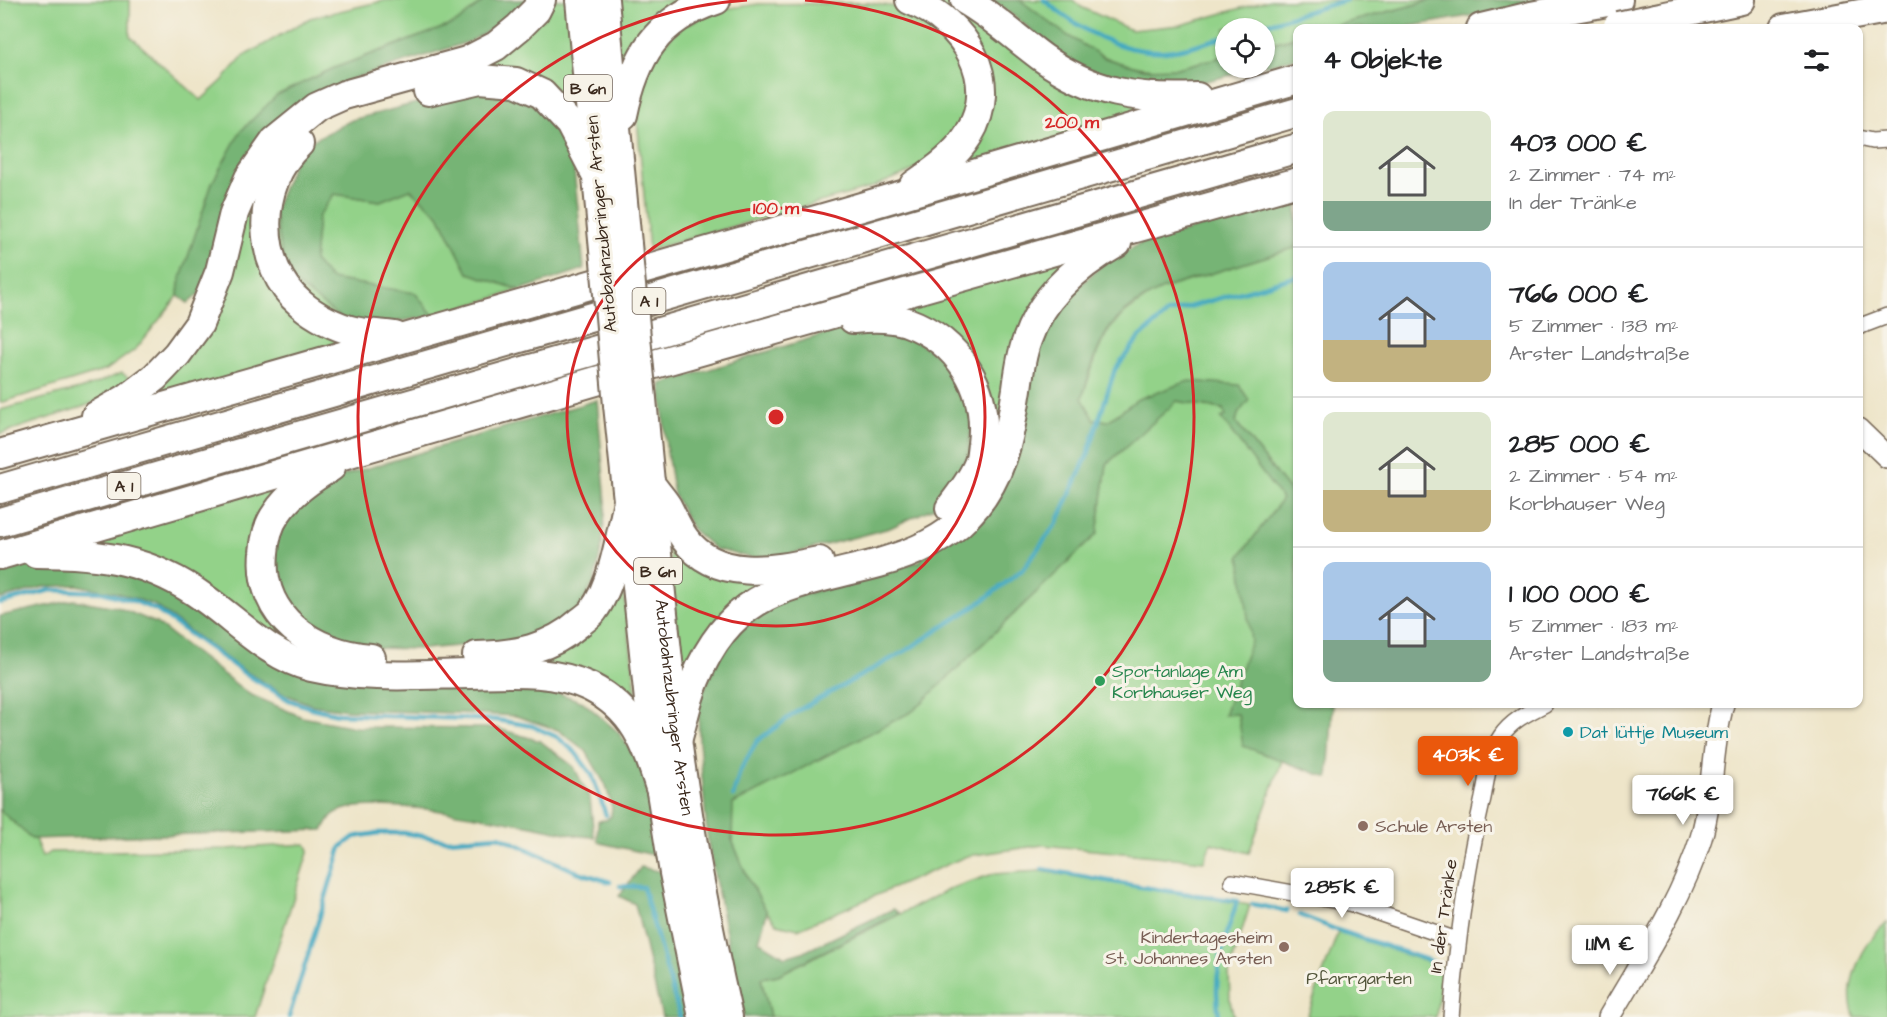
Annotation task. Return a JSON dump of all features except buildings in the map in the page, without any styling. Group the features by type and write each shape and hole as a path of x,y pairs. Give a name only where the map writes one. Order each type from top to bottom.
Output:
{"highway":[{"path":"58,437 126,399 154,377 177,354 199,324 220,271 234,213 249,178 274,141 317,107 344,95 467,61 496,46 536,10 541,0"},
{"name":"Autobahnzubringer Arsten","path":"580,0 597,176 616,247"},
{"name":"Autobahnzubringer Arsten","path":"604,0 618,143 616,247 630,402 628,501 646,678 660,789 728,1017"},
{"path":"618,143 630,82 649,46 679,16 716,0"},
{"path":"896,197 942,165 959,149 975,122 981,99 979,71 963,37 937,13 910,0"},
{"path":"965,0 978,7 1045,59 1099,88 1163,99 1244,94"},
{"path":"1498,24 1531,16 1623,15 1741,0"},
{"path":"1806,24 1887,9"},
{"path":"409,337 354,331 322,318 301,304 282,284 270,252 266,226 267,203 275,175 292,150 312,132 349,111 391,100 480,79 516,82 542,94 559,110 570,124 597,176"},
{"path":"0,454 896,197 1293,80"},
{"name":"A 1","path":"0,489 1293,113"},
{"name":"A 1","path":"0,522 1293,149"},
{"path":"4,554 800,323 1293,183"},
{"path":"677,741 694,682 712,645 726,626 741,612 759,599 790,586 896,558 923,548 966,518 991,484 1004,459 1027,340 1042,309 1063,282 1088,261 1160,221"},
{"path":"650,483 667,506 686,541 701,554 723,565 743,571 792,566 894,541 923,527 948,509 967,485 980,460 984,428 981,401 968,371 953,351 924,329 904,321 882,317 800,323"},
{"name":"Autobahnzubringer Arsten","path":"630,402 650,483 677,741 685,867 703,1017"},
{"path":"358,451 316,476 287,500 275,515 268,530 263,558 268,591 277,609 289,624 304,638 324,649 346,655 387,659 503,656 536,649 567,634 593,610 608,581 628,501"},
{"path":"4,554 98,555 161,572 205,598 281,655 307,666 358,675 509,673 542,674 569,679 590,687 623,712 645,743 660,789"}],"street":[{"path":"1863,139 1887,140"},
{"path":"1863,325 1887,316"},
{"path":"1863,443 1887,457"},
{"name":"In der Tränke","path":"1451,1017 1457,940 1472,844 1492,756 1500,738 1514,720 1537,708"},
{"path":"1609,1017 1687,877 1701,838 1711,792 1716,735 1722,708"},
{"path":"1232,882 1348,903 1457,940"}],"green space":[{"path":"0,0 130,0 130,36 201,100 244,56 310,18 387,0 485,0 456,23 334,68 277,95 179,284 178,296 136,349 106,370 0,403"},
{"path":"485,0 526,0 515,15 471,41 352,79 302,101 274,124 199,294 188,303 178,296 179,284 212,183 240,132 277,95 334,68 456,23"},
{"path":"548,0 570,0 584,133 469,66"},
{"path":"614,0 694,0 621,74"},
{"path":"924,0 952,0 1160,106 947,174 987,84"},
{"path":"991,0 1020,0 1065,34 1105,58 1143,69 1177,68 1215,58 1215,78 1219,78 1202,82 1161,85 1094,73 1057,52"},
{"path":"1020,0 1073,0 1081,7 1131,30 1181,25 1270,0 1432,0 1342,24 1293,24 1293,37 1275,42 1275,18 1215,18 1215,59 1176,68 1153,69 1132,66 1092,51"},
{"path":"1432,0 1562,0 1423,24 1342,24"},
{"path":"869,3 903,8 955,39 971,91 966,117 949,146 924,166 870,188 649,250 637,118 638,91 655,55 679,28 716,10 759,4"},
{"path":"1293,38 1293,59 1275,64 1275,42"},
{"path":"474,88 493,88 552,113 573,160 584,269 520,290 468,273 439,215 410,189 380,201 334,194 318,217 314,261 330,279 415,293 434,316 376,325 346,322 286,276 274,211 294,161 313,140 352,120"},
{"path":"295,135 259,197 371,339 135,402 161,383 238,221"},
{"path":"410,189 439,215 468,273 520,290 434,316 371,286 330,279 314,261 318,217 334,194 380,201"},
{"path":"1293,197 1293,248 1171,286 1136,304 1119,317 1107,332 1082,398 1094,419 1108,421 1138,399 1189,381 1239,385 1249,400 1238,414 1236,422 1293,495 1293,708 1333,708 1328,778 1243,746 1238,714 1224,715 1251,641 1240,556 1282,499 1221,418 1226,416 1223,409 1177,401 1107,464 1097,534 913,711 733,804 732,840 748,879 767,912 759,941 785,957 806,951 893,909 899,913 778,975 761,978 770,1017 743,1017 708,843 699,742 698,704 723,646 772,604 920,561 1028,374 1052,312 1107,260 1142,243 1239,216"},
{"path":"1097,245 957,514 681,683 667,524 744,579 891,549 949,517 979,380 875,311"},
{"path":"1293,248 1293,495 1236,422 1245,403 1138,399 1108,421 1094,419 1082,398 1098,351 1108,331 1124,314 1155,292"},
{"path":"876,328 910,337 940,357 964,393 972,420 967,457 955,482 933,508 890,528 764,561 715,549 692,529 674,495 666,447 661,384 828,333 848,329"},
{"path":"122,373 130,379 126,387 88,405 0,434 0,410 87,387"},
{"path":"597,400 606,503 602,545 594,583 573,616 524,640 424,649 375,648 338,643 286,610 273,548 286,520 305,498 338,477"},
{"name":"Sportanlage Am Korbhauser Weg","path":"1176,401 1223,409 1285,499 1288,744 1249,853 1211,843 1204,861 1043,845 967,856 798,929 777,924 767,912 748,879 732,840 732,804 913,711 1097,534 1107,464"},
{"path":"307,475 369,666 499,664 621,569 639,715 601,685 335,666 69,546"},
{"path":"73,561 174,589 271,662 472,686 544,688 583,702 618,732 635,756 645,780 658,856 601,843 597,840 598,821 606,820 611,816 612,807 606,786 586,751 558,730 516,716 348,710 312,705 282,693 240,668 154,605 118,593 76,585 43,587 0,599 0,574 31,565"},
{"path":"74,600 117,607 156,623 249,694 302,717 355,727 496,728 540,741 574,767 590,799 594,837 452,812 378,806 350,808 333,815 323,830 32,839 0,810 0,616"},
{"path":"0,810 32,839 35,839 42,857 51,852 227,849 306,844 309,850 255,1017 0,1017"},
{"path":"641,867 662,872 692,1017 662,1017 635,904 619,896"},
{"path":"1040,871 1250,905 1229,972 1230,1001 1234,1017 770,1017 761,978 778,975 952,888 993,874"},
{"path":"1887,922 1887,1017 1855,1017 1851,1005 1851,992 1857,966 1870,941"},
{"name":"Pfarrgarten","path":"1338,932 1442,967 1436,1017 1307,1017"}],"waterway":[{"path":"1044,0 1071,21 1100,38 1132,48 1166,51 1215,40"},
{"path":"1275,21 1346,0"},
{"path":"733,796 740,771 757,741 799,710 907,650 981,602 1022,570 1057,523 1088,454 1115,369 1139,338 1168,313 1293,277"},
{"path":"0,603 51,590 102,592 156,610 244,673 289,700 311,708 338,714 497,720 532,726 557,737 575,752 592,775 606,815"},
{"path":"289,1017 341,847 354,837 379,833 404,833 447,840 499,836 575,871 610,882"},
{"path":"1042,869 1237,901 1220,958 1217,986 1219,1017"},
{"path":"620,886 643,887 680,1017"},
{"path":"1252,904 1287,911"},
{"path":"1300,915 1337,930 1433,962"}],"place":[{"name":"Sportanlage Am Korbhauser Weg","path":"1100,681"},
{"name":"Dat lüttje Museum","path":"1568,732"},
{"name":"Schule Arsten","path":"1363,826"},
{"name":"Kindertagesheim St. Johannes Arsten","path":"1284,947"}]}
